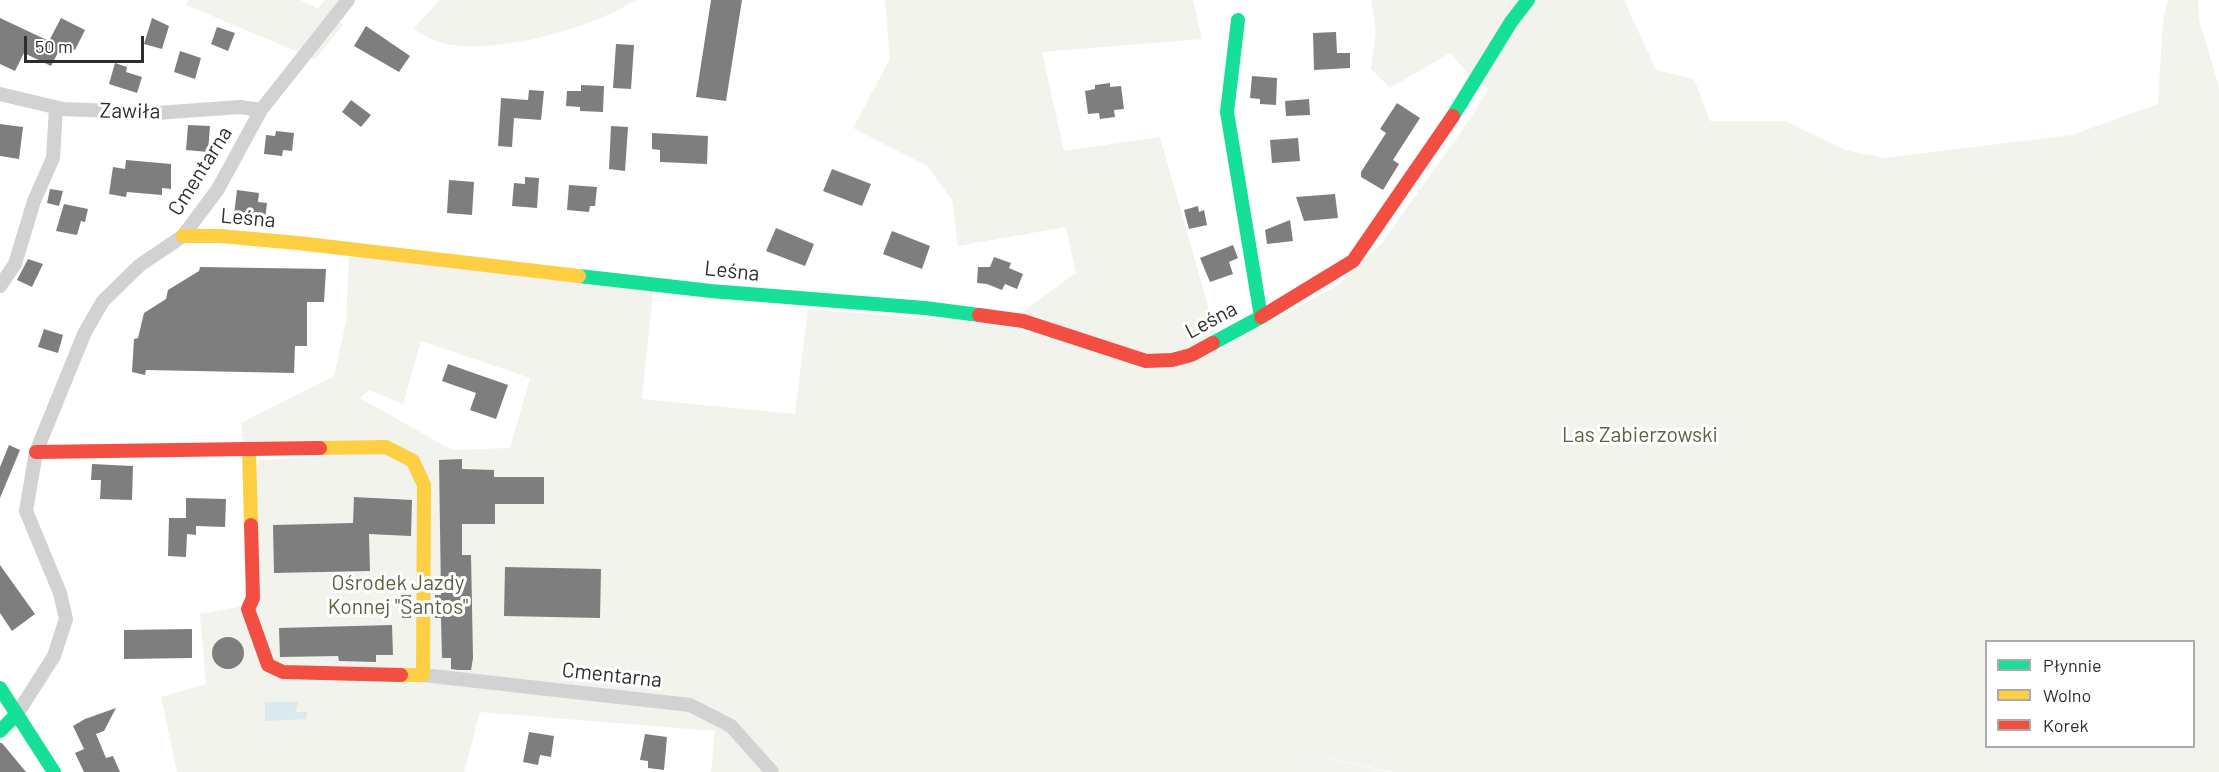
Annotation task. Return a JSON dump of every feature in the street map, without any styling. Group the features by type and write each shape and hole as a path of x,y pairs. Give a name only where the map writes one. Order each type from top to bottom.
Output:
{"street":[{"name":"Cmentarna","path":"17,714 54,656 66,619 60,593 26,511 36,452 85,332 103,301 140,266 183,236 218,189 261,110 348,0"},
{"name":"Leśna","path":"183,236 220,236 298,243 711,291 925,308 1023,321 1146,361 1172,360 1191,355 1353,261 1431,151 1511,22 1528,0"},
{"name":"Leśna","path":"1238,20 1227,112 1261,316"},
{"name":"Zawiła","path":"0,94 56,108 157,113 240,107 261,110"},
{"path":"0,286 15,264 34,201 53,158 56,108"},
{"path":"36,452 386,447 413,461 424,485 423,675"},
{"name":"Cmentarna","path":"249,449 253,598 248,609 255,635 268,665 284,672 423,675 690,705 731,726 772,772"},
{"path":"0,688 54,772"},
{"path":"0,731 17,714"}],"green space":[{"path":"188,0 300,0 318,8 325,0 342,0 331,15 343,25 315,59 186,5"},
{"path":"440,0 636,0 594,21 544,37 518,42 468,46 442,43 413,29"},
{"path":"885,0 1193,0 1202,39 1042,52 1064,151 1160,137 1220,349 1335,287 1382,243 1470,119 1488,89 1472,78 1450,53 1390,88 1371,69 1376,31 1371,0 1624,0 1656,70 1694,79 1710,121 1785,121 1845,150 1885,158 2072,135 2158,104 2163,20 2168,0 2198,0 2199,20 2219,87 2219,772 1392,772 1259,743 1388,772 711,772 715,731 480,712 464,772 177,772 161,697 206,684 200,614 244,606 258,460 405,452 243,444 241,423 334,376 346,322 349,256 653,291 642,399 795,414 808,309 986,323 1050,337 1022,312 1076,273 1066,227 958,246 952,200 927,166 853,128 890,59","holes":["421,341 530,378 510,448 452,450 360,398 369,390 403,404"]}],"shaded area":[{"path":"265,702 298,702 296,712 307,712 307,719 265,721"}],"building":[{"path":"711,0 742,0 726,101 696,97"},
{"path":"0,18 49,41 61,18 85,30 75,50 63,43 51,66 24,53 15,71 0,64"},
{"path":"152,18 169,26 162,49 144,44"},
{"path":"366,26 410,56 399,72 354,46"},
{"path":"217,27 235,33 228,51 211,44"},
{"path":"1336,32 1337,53 1350,53 1350,68 1314,70 1313,33"},
{"path":"616,44 634,45 631,89 613,88"},
{"path":"180,51 201,58 195,79 174,72"},
{"path":"115,63 127,67 126,72 142,77 137,93 109,84"},
{"path":"1252,76 1277,78 1276,105 1260,104 1260,99 1250,98"},
{"path":"1110,83 1110,87 1121,86 1124,109 1114,110 1115,117 1100,119 1099,113 1088,114 1085,91 1095,89 1095,85"},
{"path":"581,85 604,86 603,112 580,111 580,107 566,106 567,91 581,91"},
{"path":"529,90 544,91 541,120 514,118 512,147 498,146 501,98 528,100"},
{"path":"1309,99 1310,115 1286,116 1285,101"},
{"path":"351,100 371,115 361,127 342,112"},
{"path":"1397,103 1420,118 1393,160 1399,164 1383,190 1361,177 1361,172 1386,133 1380,129"},
{"path":"0,124 23,127 19,159 0,156"},
{"path":"188,125 210,126 208,152 186,150"},
{"path":"611,126 628,127 625,171 609,169"},
{"path":"276,131 294,133 292,151 283,150 282,156 264,154 266,135 275,136"},
{"path":"652,133 708,136 707,164 660,162 660,150 652,149"},
{"path":"1298,138 1300,161 1272,163 1270,140"},
{"path":"126,160 171,164 171,189 162,188 162,195 127,192 126,197 109,194 113,167 125,169"},
{"path":"832,169 871,184 862,206 823,191"},
{"path":"525,177 539,178 537,208 512,206 514,183 525,184"},
{"path":"449,180 474,182 472,215 447,213"},
{"path":"569,185 597,187 595,206 590,206 589,212 567,210"},
{"path":"50,189 63,191 59,206 47,203"},
{"path":"237,190 259,193 258,202 267,203 265,219 234,215"},
{"path":"1335,194 1338,218 1304,221 1296,197"},
{"path":"64,204 88,209 85,222 81,221 77,235 56,231"},
{"path":"1198,206 1199,212 1204,210 1207,225 1189,229 1184,210"},
{"path":"1290,220 1293,241 1267,244 1265,230"},
{"path":"776,228 814,244 805,266 766,251"},
{"path":"892,231 930,246 922,269 883,254"},
{"path":"1233,245 1238,258 1229,262 1233,274 1210,282 1200,258"},
{"path":"994,257 1011,263 1009,268 1023,274 1017,289 1005,284 1002,290 977,283 978,267 990,267"},
{"path":"28,259 43,264 32,287 17,280"},
{"path":"200,267 326,269 324,302 307,302 307,346 295,346 294,373 146,370 145,375 132,372 134,339 138,338 144,313 166,299 168,290 199,271"},
{"path":"44,329 63,335 58,353 38,347"},
{"path":"448,364 508,385 496,419 470,410 476,393 442,381"},
{"path":"9,445 20,450 0,498 0,467"},
{"path":"462,459 462,469 494,470 494,477 544,477 544,504 495,504 495,524 462,524 462,555 471,555 473,658 471,670 451,669 451,658 442,658 441,618 435,618 435,595 441,595 439,460"},
{"path":"92,464 133,466 132,500 100,499 101,480 91,480"},
{"path":"354,497 412,500 411,536 369,534 370,571 274,573 273,525 353,523"},
{"path":"186,498 226,499 225,527 196,526 196,535 187,534 186,557 168,556 169,518 186,518"},
{"path":"0,565 35,614 12,631 0,613"},
{"path":"505,567 601,569 600,618 504,616"},
{"path":"401,595 411,595 411,618 402,618"},
{"path":"392,625 393,655 376,655 376,662 339,661 338,656 280,657 279,628"},
{"path":"192,629 192,658 124,659 124,630"},
{"path":"228,637 239,642 244,653 239,664 228,669 217,664 212,653 217,642"},
{"path":"116,708 104,731 96,734 106,758 113,756 120,772 84,772 75,753 84,749 73,726 85,719"},
{"path":"529,732 554,736 551,757 540,755 538,765 523,762"},
{"path":"645,734 667,737 664,770 648,768 648,761 640,760"},
{"path":"0,743 2,743 26,772 0,772"}],"traffic: fast":[{"path":"1453,116 1511,22 1528,0"},
{"path":"1213,343 1261,317 1227,112 1238,20"},
{"path":"579,276 711,291 925,308 979,315"},
{"path":"0,688 54,772"},
{"path":"0,731 17,714"}],"traffic: slow":[{"path":"183,236 220,236 298,243 579,276"},
{"path":"320,448 386,447 413,461 424,485 423,675 401,675"},
{"path":"249,449 251,525"}],"traffic: jam":[{"path":"1261,317 1353,261 1453,116"},
{"path":"979,315 1023,321 1146,361 1172,360 1191,355 1213,343"},
{"path":"36,452 320,448"},
{"path":"251,525 253,598 248,609 268,665 283,672 401,675"}],"park label":[{"name":"Las Zabierzowski","path":"1640,435"},
{"name":"Ośrodek Jazdy Konnej \"Santos\"","path":"398,595"}]}
